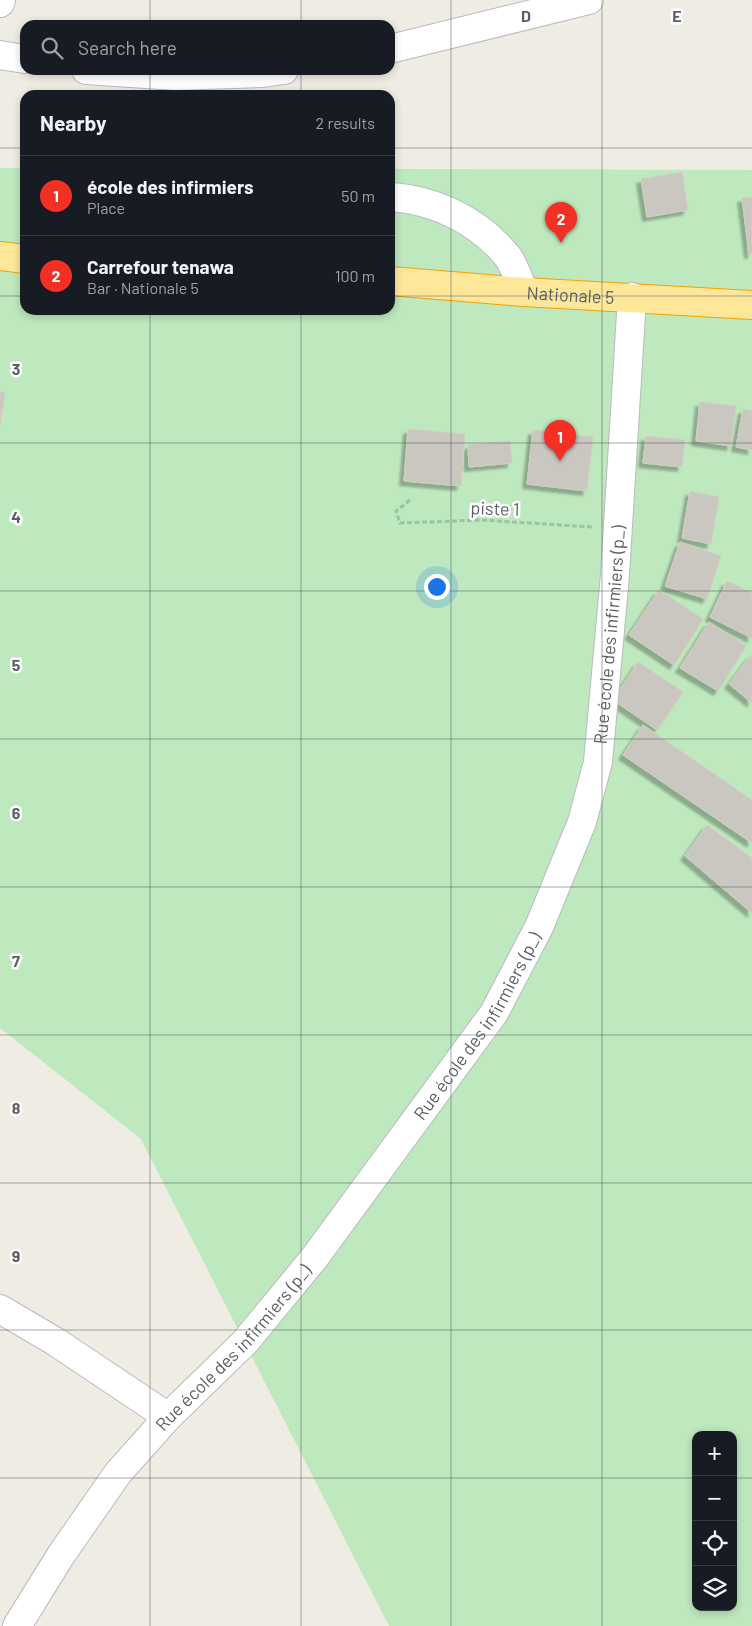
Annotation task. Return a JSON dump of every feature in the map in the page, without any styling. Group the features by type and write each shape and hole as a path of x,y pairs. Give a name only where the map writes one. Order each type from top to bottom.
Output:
{"highway":[{"path":"0,256 20,258"},
{"name":"Nationale 5","path":"395,281 524,292 752,304"}],"street":[{"path":"395,48 589,0"},
{"path":"0,55 20,58"},
{"path":"161,75 270,79"},
{"path":"395,197 406,198 449,210 485,234 509,258 524,292"},
{"name":"Rue école des infirmiers (p_)","path":"17,1626 60,1555 118,1473 168,1417 245,1342 315,1257 494,1013 539,927 584,815 598,762 609,656 632,297"},
{"path":"0,1309 56,1342 168,1417"}],"path":[{"name":"piste 1","path":"410,500 396,511 400,523 481,520 618,529"}],"green space":[{"path":"0,168 20,168 20,315 395,315 395,169 752,170 752,1626 389,1626 141,1139 0,1028"}],"building":[{"path":"682,172 688,210 647,217 641,179"},
{"path":"752,197 752,254 749,254 742,198"},
{"path":"0,392 5,393 0,425"},
{"path":"700,402 736,406 731,446 696,441"},
{"path":"743,409 752,411 752,450 736,447"},
{"path":"408,429 465,434 461,486 404,481"},
{"path":"533,430 593,437 587,491 527,484"},
{"path":"646,436 685,440 682,467 643,463"},
{"path":"510,441 512,463 469,467 468,445"},
{"path":"690,491 719,497 711,544 682,538"},
{"path":"680,542 721,556 707,599 665,586"},
{"path":"727,581 752,593 752,638 710,617"},
{"path":"659,590 703,619 674,665 629,635"},
{"path":"709,622 746,646 718,691 680,668"},
{"path":"752,655 752,703 729,684"},
{"path":"638,662 683,692 657,730 613,700"},
{"path":"643,725 752,800 752,843 623,755"},
{"path":"707,825 752,858 752,913 685,856"}],"place":[{"name":"Carrefour tenawa","path":"561,243"},
{"name":"école des infirmiers","path":"560,461"}]}
